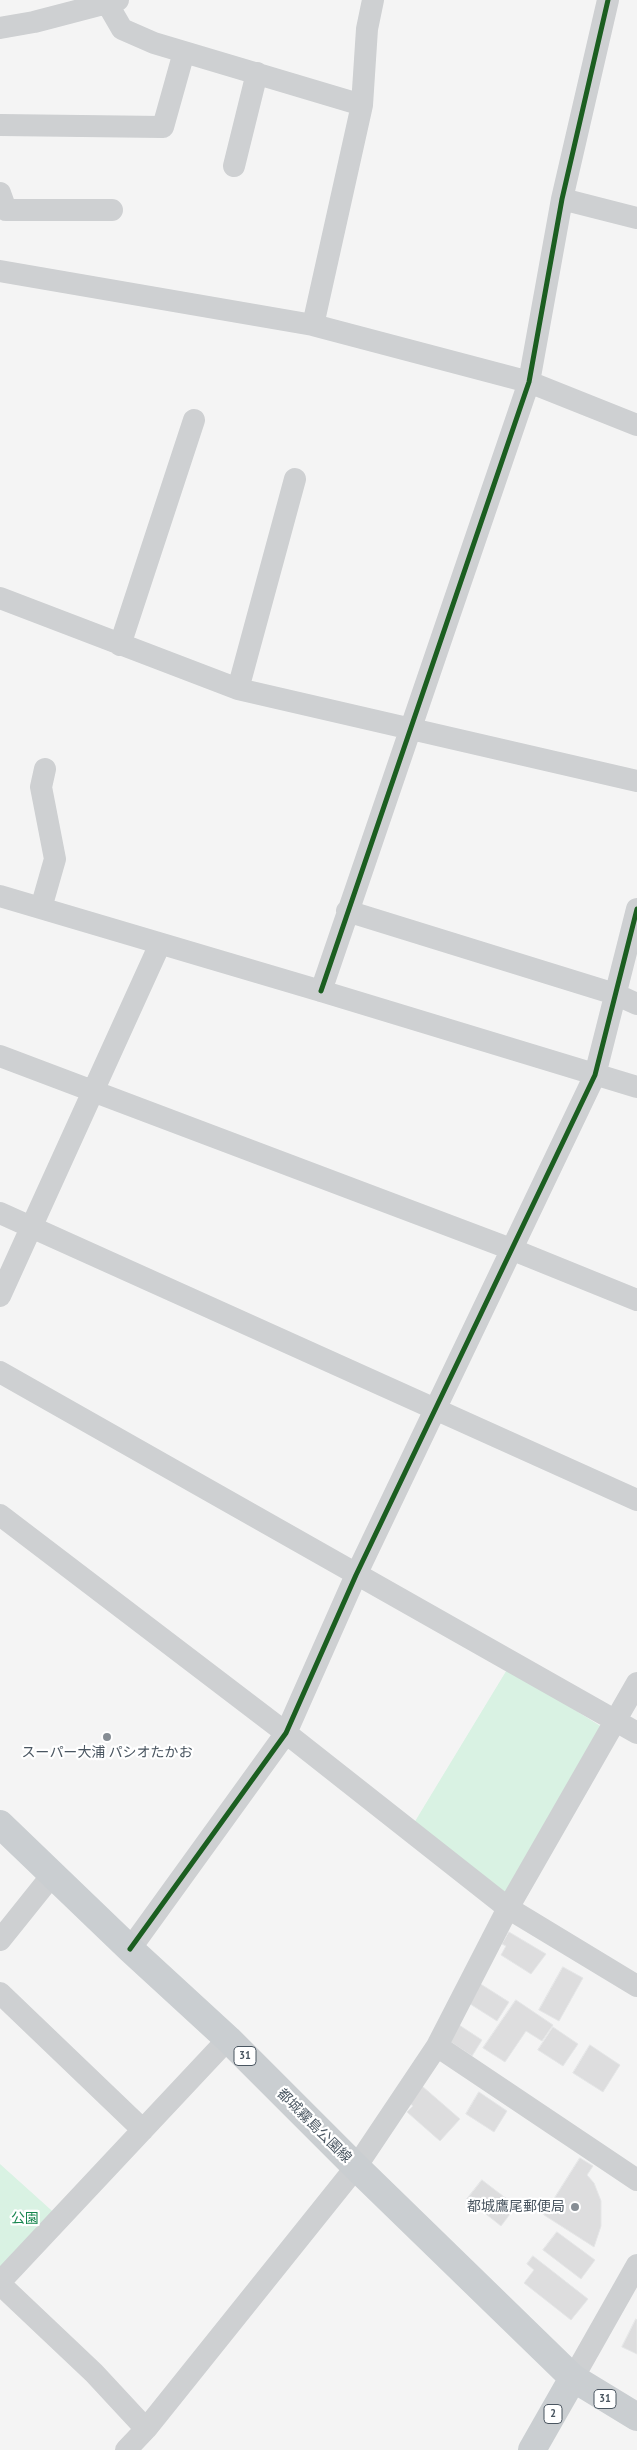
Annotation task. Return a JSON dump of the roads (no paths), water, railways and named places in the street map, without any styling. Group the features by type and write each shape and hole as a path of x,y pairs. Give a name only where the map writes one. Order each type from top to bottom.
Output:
{"main road":[{"name":"都城霧島公園線","path":"0,1824 130,1949 228,2039 356,2167 573,2378 637,2418"},
{"name":"2","path":"532,2450 573,2378"}],"street":[{"path":"313,325 362,105 367,29 372,0"},
{"path":"321,990 529,382 562,199 608,0"},
{"path":"0,28 112,2 122,29 154,44 362,105"},
{"path":"0,125 163,127 184,52"},
{"path":"234,166 256,74"},
{"path":"0,193 6,210 112,210"},
{"path":"562,199 637,218"},
{"path":"0,271 313,325 529,382 637,425"},
{"path":"120,645 194,420"},
{"path":"238,689 295,478"},
{"path":"0,598 238,689 637,781"},
{"path":"40,908 54,859 41,787 45,769"},
{"path":"0,896 321,990 637,1087"},
{"path":"130,1949 286,1733 356,1574 595,1075 637,909"},
{"path":"347,911 615,994 637,1004"},
{"path":"0,1296 160,944"},
{"path":"0,1056 511,1249 637,1300"},
{"path":"0,1213 637,1500"},
{"path":"0,1372 637,1733"},
{"path":"0,1515 286,1733 508,1908 637,1986"},
{"path":"126,2450 146,2428 356,2167 437,2046 508,1908 637,1683"},
{"path":"0,1940 54,1874"},
{"path":"0,1994 143,2130"},
{"path":"146,2428 94,2373 0,2283 228,2039"},
{"path":"437,2046 637,2180"},
{"path":"573,2378 637,2265"}],"place":[{"name":"スーパー大浦 パシオたかお","path":"107,1737"},
{"name":"都城鷹尾郵便局","path":"575,2207"}],"park label":[{"name":"公園","path":"25,2219"}]}
